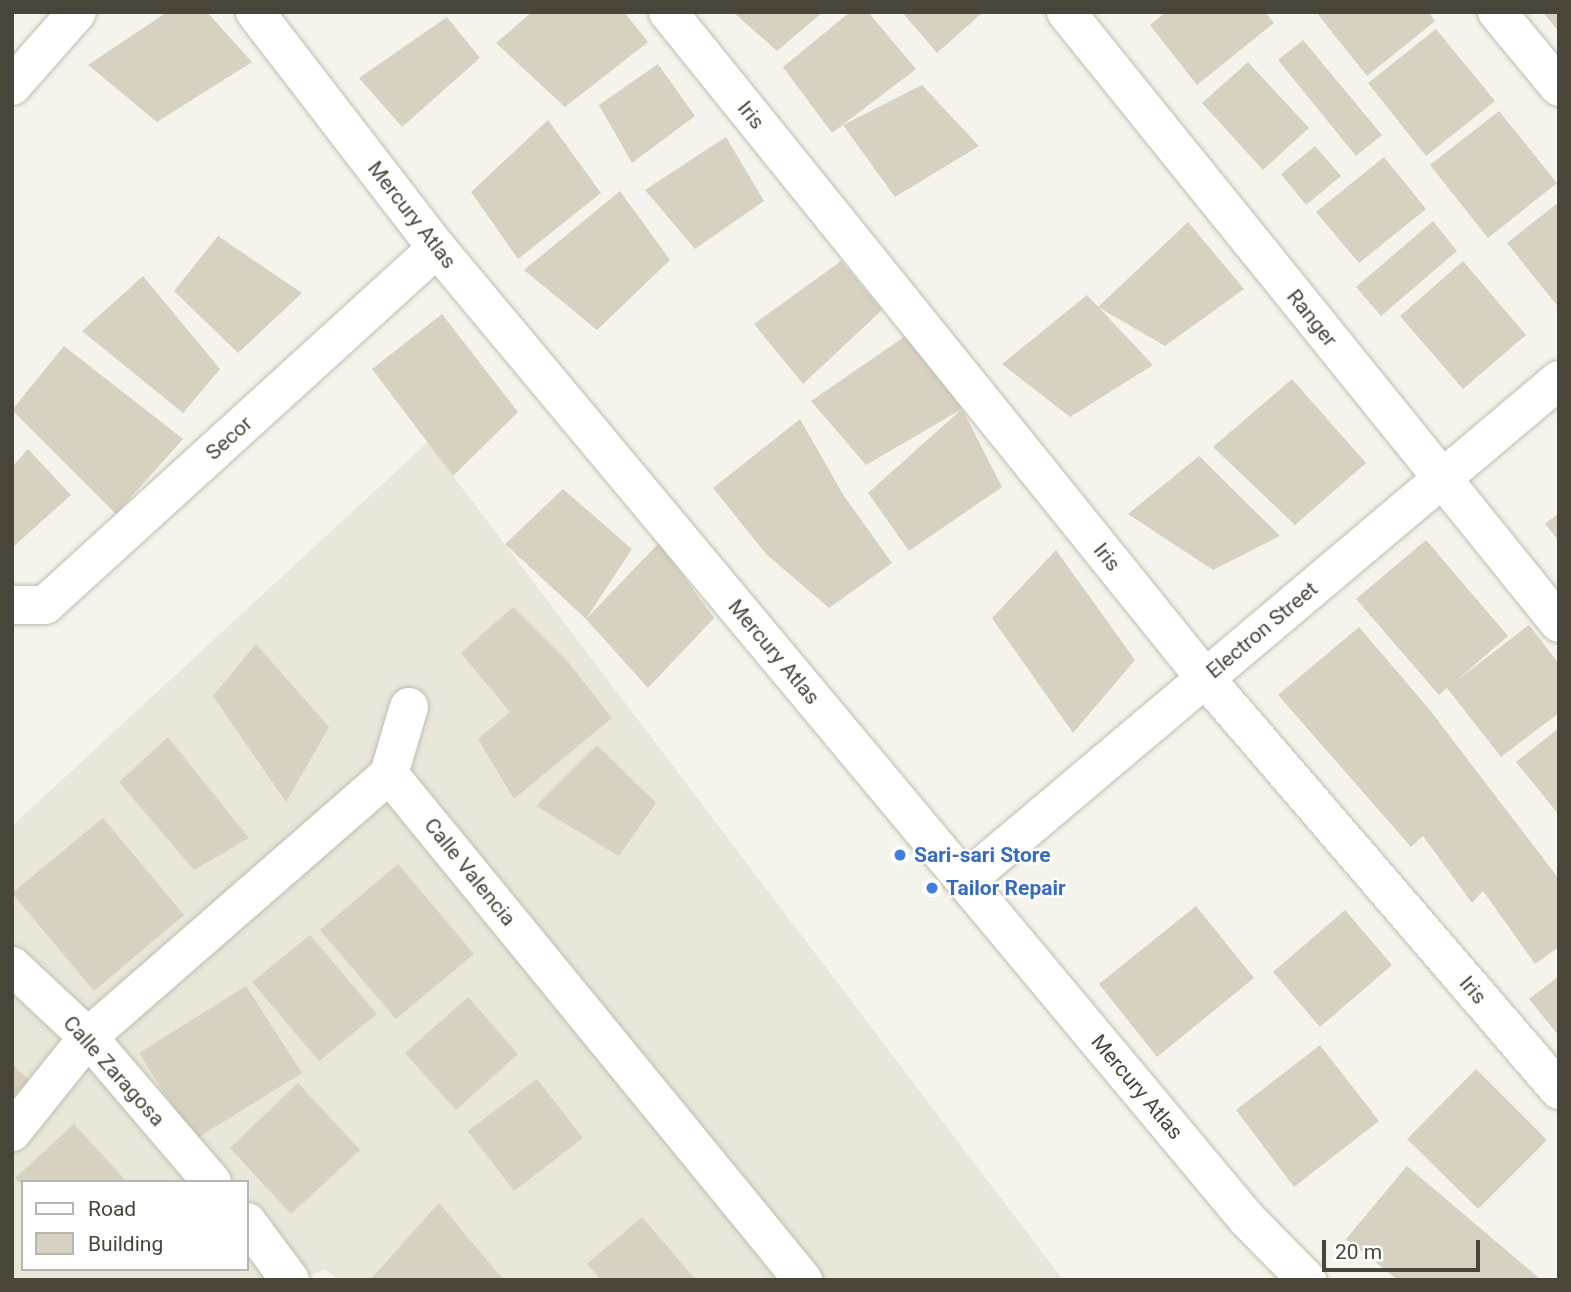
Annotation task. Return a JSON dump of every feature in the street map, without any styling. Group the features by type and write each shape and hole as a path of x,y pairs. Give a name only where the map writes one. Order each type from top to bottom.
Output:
{"street":[{"path":"12,86 77,12"},
{"name":"Mercury Atlas","path":"255,12 437,248 1247,1219 1307,1280"},
{"name":"Iris","path":"668,12 1205,678 1559,1090"},
{"name":"Ranger","path":"1066,12 1559,623"},
{"path":"1497,12 1559,87"},
{"name":"Secor","path":"12,605 45,605 437,248"},
{"name":"Electron Street","path":"965,881 1559,380"},
{"path":"12,1132 88,1037 389,774 409,707"},
{"name":"Calle Valencia","path":"389,774 803,1280"},
{"name":"Calle Zaragosa","path":"12,966 88,1037 210,1180"},
{"path":"248,1223 290,1280"}],"shaded area":[{"path":"428,442 1063,1280 338,1280 325,1269 301,1280 12,1280 12,826"}],"building":[{"path":"167,12 207,12 252,62 157,122 88,65"},
{"path":"532,12 624,12 648,42 565,107 496,43"},
{"path":"733,12 823,12 777,51"},
{"path":"850,12 868,12 916,69 832,133 783,67"},
{"path":"902,12 983,12 937,53"},
{"path":"1166,12 1265,12 1274,23 1197,85 1150,25"},
{"path":"1316,12 1428,12 1435,21 1367,76"},
{"path":"1543,12 1559,12 1559,32"},
{"path":"447,17 480,58 402,127 359,78"},
{"path":"1436,29 1495,101 1426,156 1368,83"},
{"path":"1303,40 1382,135 1356,156 1278,60"},
{"path":"1248,62 1309,128 1263,170 1202,103"},
{"path":"658,64 695,116 632,163 599,105"},
{"path":"922,85 979,146 895,197 843,125"},
{"path":"1499,111 1557,183 1488,238 1430,165"},
{"path":"548,120 601,193 518,259 471,192"},
{"path":"726,137 764,201 695,249 645,190"},
{"path":"1315,146 1341,176 1306,205 1281,174"},
{"path":"1384,157 1426,209 1359,263 1316,212"},
{"path":"620,191 670,260 597,330 524,270"},
{"path":"1559,202 1559,308 1507,243"},
{"path":"1433,221 1457,251 1381,316 1356,287"},
{"path":"1188,222 1244,289 1165,346 1098,307"},
{"path":"218,236 302,293 238,353 174,291"},
{"path":"841,261 882,310 803,384 754,324"},
{"path":"1463,261 1526,335 1463,389 1400,316"},
{"path":"143,276 220,369 183,413 82,331"},
{"path":"1087,295 1153,365 1070,417 1002,364"},
{"path":"442,314 518,412 453,476 372,369"},
{"path":"907,335 962,409 866,465 811,401"},
{"path":"64,346 183,439 116,514 12,410"},
{"path":"1292,379 1366,463 1295,525 1213,447"},
{"path":"962,409 1002,487 909,551 868,493"},
{"path":"800,419 844,496 892,563 829,608 766,554 713,488"},
{"path":"28,449 71,495 12,548 12,467"},
{"path":"1199,456 1280,536 1213,570 1128,514"},
{"path":"563,489 632,549 586,619 505,544"},
{"path":"1559,513 1559,541 1545,524"},
{"path":"1426,540 1508,636 1456,681 1529,625 1559,664 1559,713 1501,757 1447,688 1439,695 1356,599"},
{"path":"659,543 714,618 648,688 586,619"},
{"path":"1056,550 1135,660 1073,733 992,618"},
{"path":"513,607 568,662 612,718 514,799 478,739 510,712 461,653"},
{"path":"1359,627 1429,709 1559,879 1559,947 1535,964 1483,891 1472,903 1423,836 1411,847 1278,695"},
{"path":"256,644 329,727 286,802 213,696"},
{"path":"1559,728 1559,815 1516,762"},
{"path":"168,737 249,838 194,870 119,782"},
{"path":"597,745 656,803 619,856 536,806"},
{"path":"103,818 184,915 94,991 12,893"},
{"path":"398,864 474,954 396,1019 320,930"},
{"path":"1196,906 1254,978 1157,1057 1099,984"},
{"path":"1345,910 1392,965 1320,1027 1273,972"},
{"path":"310,935 377,1014 319,1061 252,982"},
{"path":"1559,976 1559,1036 1529,999"},
{"path":"246,986 302,1073 194,1140 139,1053"},
{"path":"468,997 518,1054 456,1110 405,1053"},
{"path":"1320,1045 1379,1121 1294,1187 1236,1110"},
{"path":"12,1064 29,1080 12,1098"},
{"path":"1476,1069 1547,1140 1478,1209 1407,1139"},
{"path":"537,1079 583,1138 514,1191 468,1131"},
{"path":"298,1083 360,1150 291,1214 230,1148"},
{"path":"74,1124 125,1180 21,1180 21,1184 15,1178"},
{"path":"1407,1166 1539,1278 1538,1280 1398,1280 1346,1239"},
{"path":"439,1203 502,1278 370,1280"},
{"path":"642,1217 696,1280 601,1280 587,1264"}],"place":[{"name":"Sari-sari Store","path":"900,855"},
{"name":"Tailor Repair","path":"932,888"}]}
